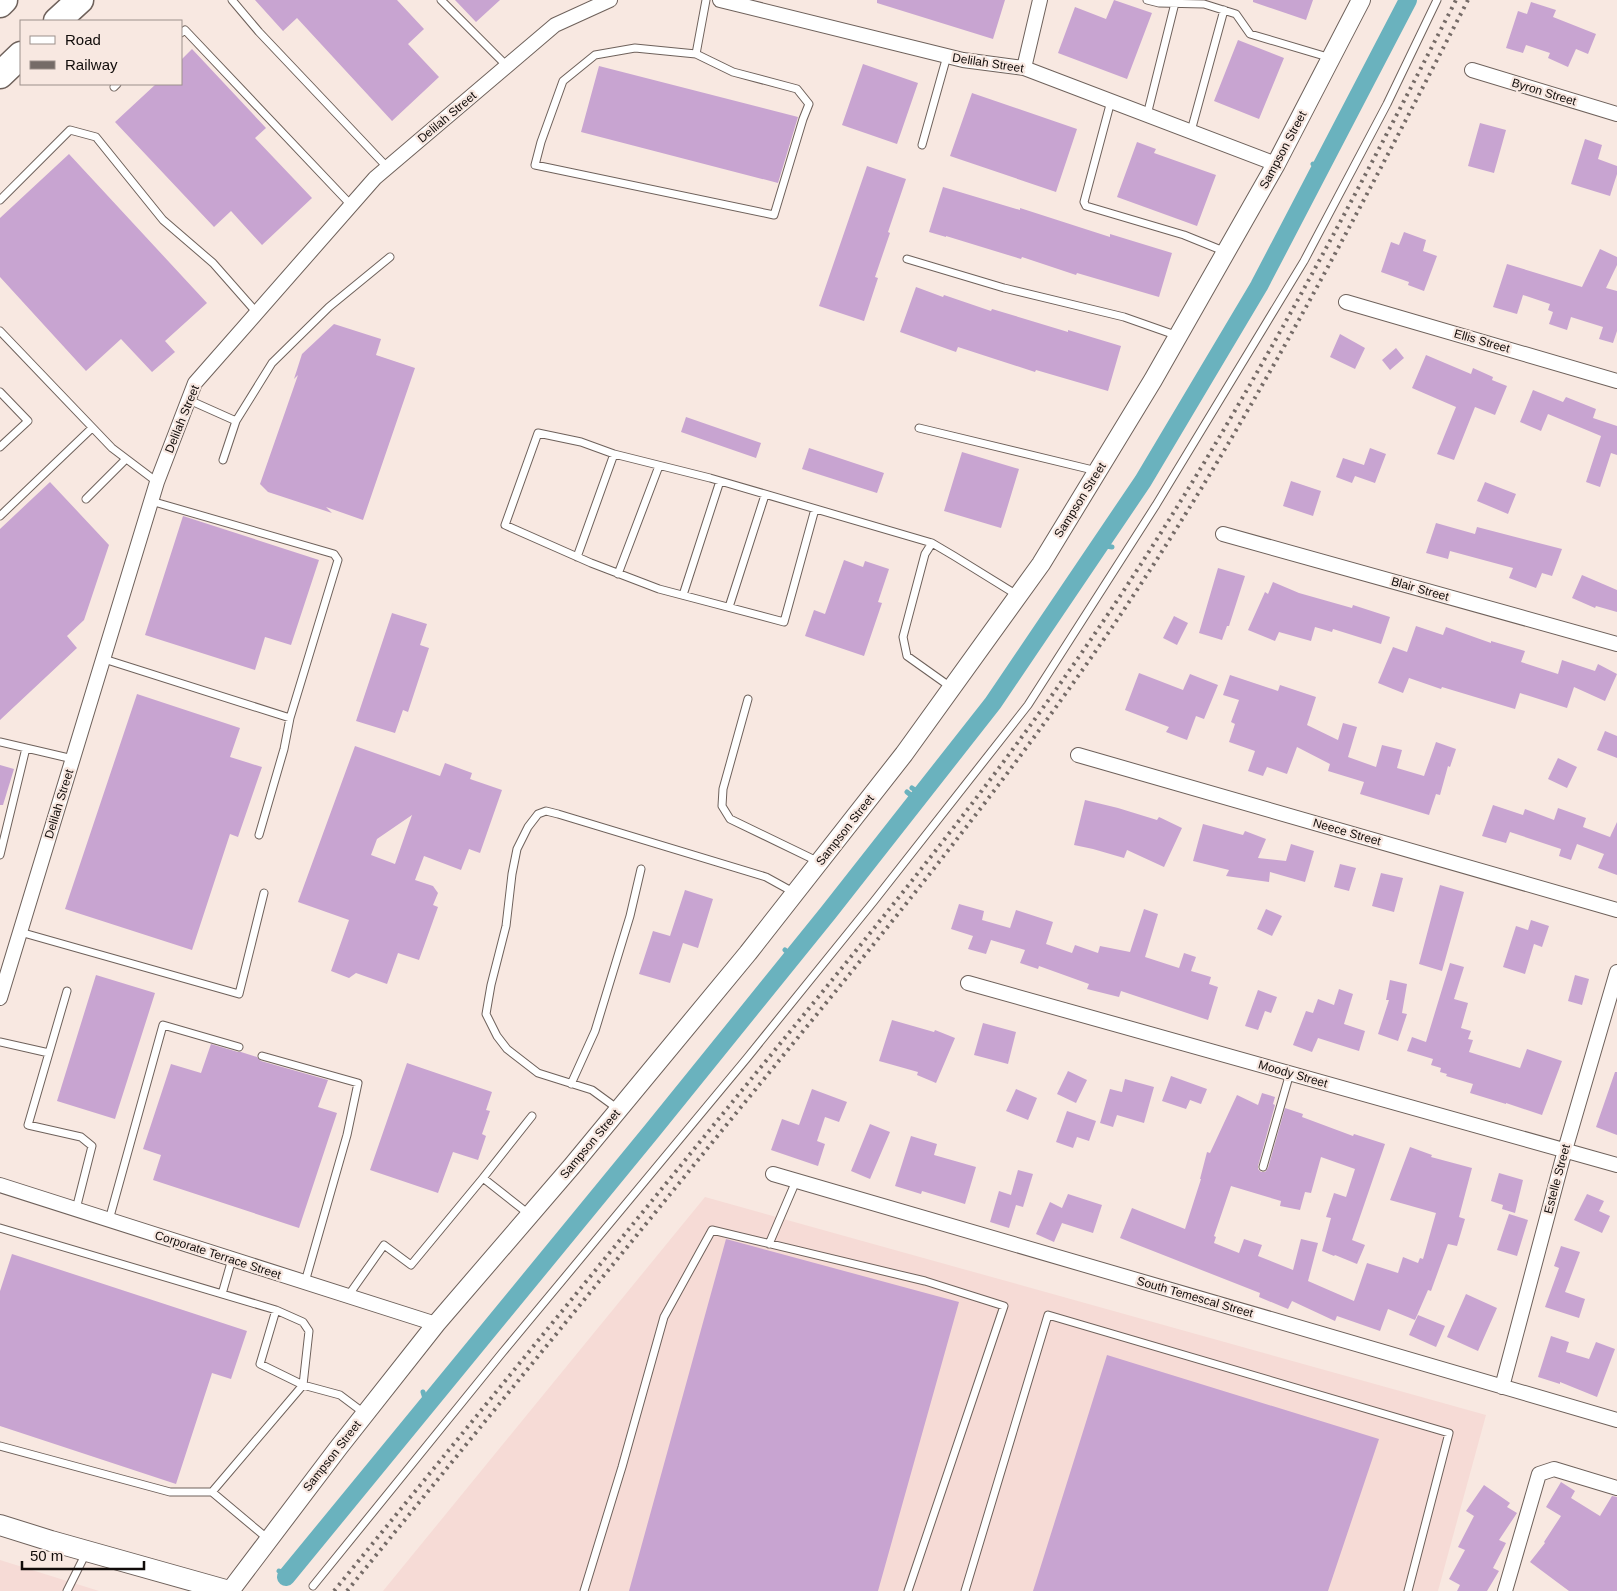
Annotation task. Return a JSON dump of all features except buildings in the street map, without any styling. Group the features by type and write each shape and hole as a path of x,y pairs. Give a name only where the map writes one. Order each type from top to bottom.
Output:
{"highway":[{"path":"0,4 4,0"},
{"path":"58,20 80,0"},
{"path":"0,75 20,56"}],"main road":[{"path":"0,1525 229,1591"}],"street":[{"name":"Delilah Street","path":"720,0 748,3 963,60 1024,68 1276,164"},
{"path":"1024,68 1040,0"},
{"name":"Sampson Street","path":"229,1591 436,1324 619,1110 748,953 904,754 1041,564 1179,336 1276,164 1361,0"},
{"name":"Delilah Street","path":"0,998 157,482 195,383 375,178 555,25 607,1"},
{"name":"Byron Street","path":"1472,70 1617,114"},
{"name":"Ellis Street","path":"1346,302 1617,381"},
{"name":"Blair Street","path":"1223,534 1617,644"},
{"name":"Neece Street","path":"1078,755 1617,910"},
{"name":"Estelle Street","path":"1502,1386 1565,1150 1617,972"},
{"name":"Moody Street","path":"968,983 1617,1165"},
{"name":"South Temescal Street","path":"773,1174 1617,1420"},
{"name":"Corporate Terrace Street","path":"0,1185 436,1324"},
{"path":"1505,1591 1539,1474 1554,1470 1617,1488"}],"lane":[{"path":"232,0 258,32 387,167"},
{"path":"441,0 507,66"},
{"path":"696,54 706,0"},
{"path":"1147,0 1158,3 1204,4 1224,10 1236,14 1250,34 1331,58"},
{"path":"313,1586 509,1345 747,1058 874,901 1028,705 1156,505 1304,261 1386,104 1437,0"},
{"path":"1147,115 1181,2"},
{"path":"1191,131 1224,10"},
{"path":"182,32 185,30 351,205"},
{"path":"635,48 696,54 733,72 797,89 809,104 774,215 535,165 541,142 563,81 595,55 635,48"},
{"path":"922,145 947,56"},
{"path":"1112,101 1084,202 1086,206 1184,234 1226,252"},
{"path":"0,200 70,130 96,137 163,220 213,263 257,312"},
{"path":"224,460 236,421 272,363 330,307 390,257"},
{"path":"907,259 1004,288 1124,317 1179,336"},
{"path":"0,332 112,448 157,482"},
{"path":"0,392 28,421 0,447"},
{"path":"189,400 236,421"},
{"path":"0,516 92,428"},
{"path":"919,428 1098,471"},
{"path":"815,509 784,622 659,589 576,557 505,525 538,433 580,442 614,454 720,481 932,543 1018,596"},
{"path":"576,557 614,454"},
{"path":"86,498 126,459"},
{"path":"618,574 659,466"},
{"path":"683,595 720,481"},
{"path":"729,607 765,494"},
{"path":"151,501 334,554 338,560 290,718 284,749 259,835"},
{"path":"932,543 925,554 903,637 907,656 952,688"},
{"path":"104,658 290,718"},
{"path":"748,699 723,789 722,806 730,819 819,862"},
{"path":"0,742 73,759"},
{"path":"0,855 26,748"},
{"path":"619,1110 592,1090 538,1073 507,1049 497,1036 486,1014 491,985 506,926 517,849 528,827 538,814 546,811 558,814 736,867 766,877 795,893"},
{"path":"571,1084 595,1031 630,916 641,869"},
{"path":"20,932 239,994 264,893"},
{"path":"67,991 28,1125 81,1138 92,1146 76,1209"},
{"path":"109,1220 163,1025 239,1046"},
{"path":"0,1042 49,1053"},
{"path":"262,1056 358,1083 342,1153 305,1282"},
{"path":"1263,1167 1290,1073"},
{"path":"348,1296 384,1245 411,1265 532,1116"},
{"path":"483,1178 530,1215"},
{"path":"768,1244 796,1181"},
{"path":"0,1228 276,1310 303,1322 309,1331 303,1386 212,1492"},
{"path":"584,1591 622,1468 664,1317 712,1230 925,1281 1004,1306 908,1591"},
{"path":"222,1294 232,1259"},
{"path":"276,1310 260,1364 303,1386 340,1395 365,1414"},
{"path":"965,1591 1048,1315 1449,1433 1408,1591"},
{"path":"0,1446 170,1492 212,1492 268,1539"},
{"path":"67,1591 87,1551"}],"shaded area":[{"path":"705,1197 1486,1415 1438,1591 383,1591"},
{"path":"0,1560 99,1591 0,1591"}],"waterway":[{"path":"286,1577 651,1132 828,913 993,703 1143,481 1259,286 1408,0"},
{"path":"1313,164 1321,167"},
{"path":"1099,545 1112,547"},
{"path":"912,788 921,794"},
{"path":"907,792 917,800"},
{"path":"785,950 793,956"},
{"path":"423,1392 427,1405"},
{"path":"279,1571 287,1575"}],"railway":[{"path":"334,1591 910,883 1031,725 1124,591 1226,426 1367,172 1456,0"},
{"path":"347,1591 824,1006 995,790 1076,679 1132,598 1235,432 1284,347 1378,174 1468,0"}]}
